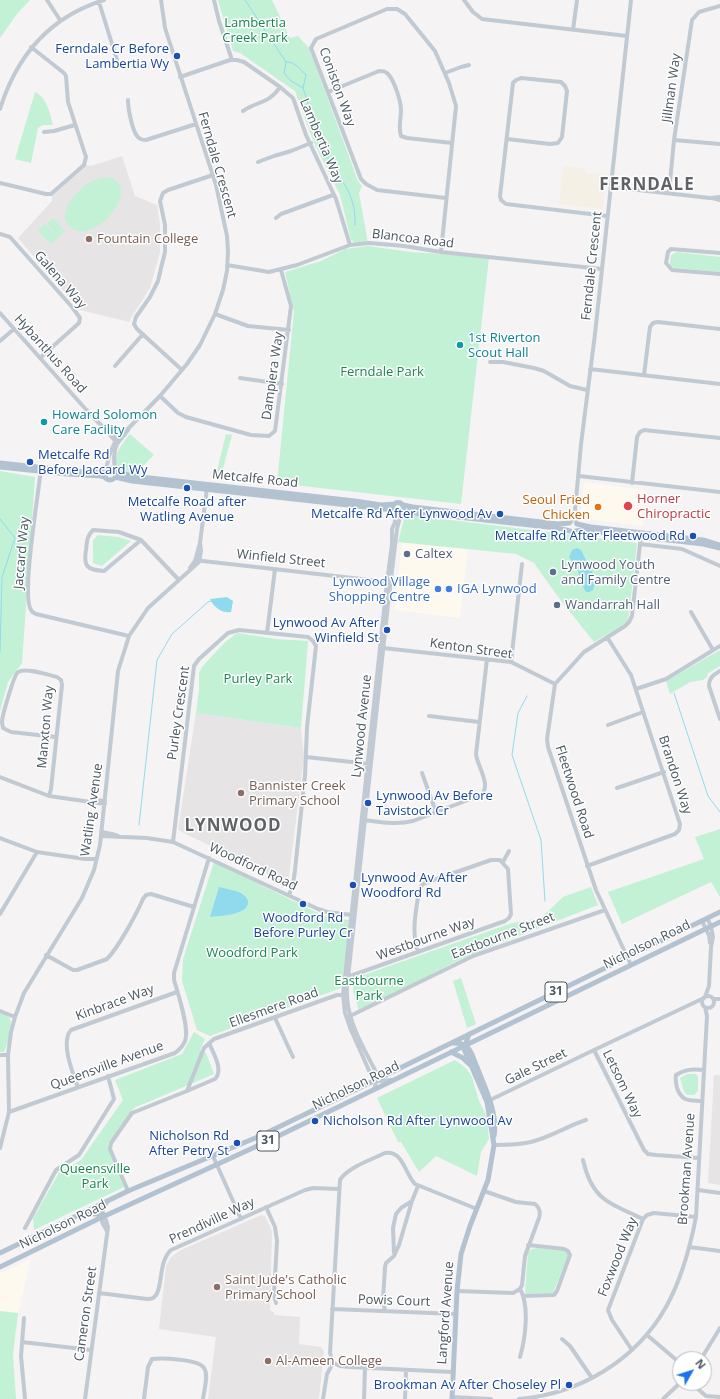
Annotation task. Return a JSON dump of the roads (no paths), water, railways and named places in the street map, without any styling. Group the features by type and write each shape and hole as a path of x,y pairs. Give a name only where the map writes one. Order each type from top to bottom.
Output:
{"main road":[{"name":"Metcalfe Road","path":"0,463 102,476 111,480 115,477 122,477 132,481 207,486 355,500 393,508 397,513 411,511 422,515 431,514 558,524 573,523 720,548"},
{"name":"Metcalfe Road","path":"0,467 97,473 111,468 126,475 207,486"},
{"path":"106,470 104,475 106,478"},
{"path":"115,470 115,477"},
{"name":"Metcalfe Road","path":"393,508 399,502 403,505 413,507 528,522 573,531 582,530 703,540 720,544"},
{"path":"401,512 404,509 403,505"},
{"path":"573,523 578,528 573,531 568,528 573,523"},
{"name":"Nicholson Road","path":"0,1253 128,1191 260,1136 720,912"},
{"name":"Nicholson Road","path":"0,1267 374,1090 720,922"},
{"path":"452,1043 462,1044 465,1046 469,1034"},
{"name":"Langford Avenue","path":"465,1046 464,1049 488,1102"},
{"name":"Langford Avenue","path":"452,1398 452,1372 457,1291 461,1254 484,1191 491,1167 495,1130 488,1102 472,1056 468,1047 465,1046"},
{"path":"451,1052 463,1058 472,1066"},
{"path":"103,1217 102,1211 107,1201"},
{"path":"79,1214 97,1214 103,1217"}],"street":[{"path":"47,0 60,20"},
{"path":"0,109 12,76 31,47 60,20 104,0"},
{"name":"Ferndale Crescent","path":"106,470 110,453 118,441 182,370 205,338 223,290 227,265 226,236 219,199 213,175 165,28 161,0"},
{"path":"180,76 232,60 219,22 214,0"},
{"path":"464,0 464,3 482,19 627,36"},
{"path":"574,30 577,0"},
{"name":"Ferndale Crescent","path":"573,523 631,0"},
{"path":"98,2 117,60"},
{"name":"Jillman Way","path":"669,192 674,140 692,20 699,12 720,6"},
{"name":"Coniston Way","path":"441,252 456,106 449,83 435,51 405,14 397,9 387,9 316,39 311,48 357,172 361,179 366,184 377,190 446,198"},
{"path":"0,183 51,194 86,162 86,157 68,102 66,76 31,47"},
{"name":"Lambertia Way","path":"232,60 244,62 289,94 295,102 306,134 334,195 350,245"},
{"path":"445,73 469,65"},
{"path":"328,92 384,71 389,75 399,96 401,110 399,130 401,136 452,143"},
{"path":"507,139 550,144 558,143 562,137 567,91 561,82 521,78 513,83 500,196 501,200 506,204 607,216"},
{"path":"243,112 248,107 267,100 280,87"},
{"path":"128,100 129,111 136,134 141,139 146,140 196,124"},
{"path":"44,132 54,131 75,125"},
{"path":"674,140 720,144"},
{"path":"258,162 311,143"},
{"path":"182,370 137,329 134,324 136,317 150,297 158,281 165,252 165,225 160,201 161,196 168,190 213,175"},
{"path":"610,187 669,192 720,200"},
{"path":"276,218 280,214 334,195"},
{"path":"710,198 720,197"},
{"name":"Galena Way","path":"0,234 10,237 80,318 80,323 40,358"},
{"name":"Blancoa Road","path":"227,265 269,272 297,265 350,245 369,243 602,269"},
{"path":"720,253 671,249 668,252 666,263 672,270 720,274"},
{"name":"Dampiera Way","path":"160,396 178,413 186,416 251,435 269,436 275,431 291,306 281,270"},
{"name":"Hybanthus Road","path":"0,313 105,431 118,441"},
{"path":"215,314 248,326 289,330"},
{"path":"644,375 650,327 653,323 658,322 720,329"},
{"path":"0,342 14,329"},
{"path":"115,366 143,334"},
{"path":"490,362 502,362 534,368 544,371 570,386 587,390"},
{"path":"590,369 720,384"},
{"path":"240,378 282,384"},
{"path":"632,483 637,437 640,432 644,430 720,438"},
{"name":"Ferndale Crescent","path":"115,470 114,454 118,441"},
{"name":"Jaccard Way","path":"41,469 27,581 29,606 31,610 36,614 129,636"},
{"path":"579,476 720,492"},
{"path":"198,558 207,486"},
{"name":"Lynwood Avenue","path":"377,1079 371,1075 343,1006 382,648 392,544 392,529 395,522 393,508"},
{"name":"Lynwood Avenue","path":"389,579 401,512"},
{"path":"141,540 104,570 93,570 87,566 84,560 88,536 93,530 119,532 141,540 178,580"},
{"path":"555,684 584,652 629,622 632,616 641,535"},
{"path":"640,544 682,550 720,566"},
{"name":"Watling Avenue","path":"0,1148 9,1112 8,1055 11,1032 15,1017 24,993 82,898 94,870 105,803 118,671 129,636 148,608 186,573 196,566 198,558"},
{"name":"Winfield Street","path":"198,558 275,569 372,579 389,579"},
{"path":"511,662 522,564"},
{"path":"267,633 275,569"},
{"path":"691,612 713,650"},
{"name":"Purley Crescent","path":"173,842 194,666 199,659 233,630 308,637 316,646 307,727 306,757 295,870 293,885 289,895"},
{"name":"Brandon Way","path":"587,866 675,834 679,830 680,824 636,689 630,674 608,637"},
{"path":"636,689 666,679 720,646"},
{"name":"Kenton Street","path":"382,648 511,662 555,684"},
{"path":"363,820 395,824 403,823 484,793 485,784 476,759 476,754 487,659"},
{"name":"Manxton Way","path":"49,796 51,789 62,685 61,680 57,677 28,670 18,672 15,675 2,722 3,728 11,732 56,737"},
{"path":"720,671 713,676 709,682 720,718"},
{"name":"Fleetwood Road","path":"555,684 547,739 548,747 587,866 604,910 631,965"},
{"path":"608,725 643,712"},
{"path":"429,716 479,722"},
{"path":"306,757 370,764"},
{"path":"617,788 664,772"},
{"path":"422,773 436,812"},
{"path":"0,777 49,796 105,803"},
{"name":"Woodford Road","path":"101,834 112,837 118,836 173,842 327,912 353,915"},
{"path":"0,838 37,852 96,859"},
{"path":"418,952 414,940 414,930 419,890 421,886 424,883 492,860 497,859 503,862 509,851"},
{"path":"0,914 37,852"},
{"name":"Queensville Avenue","path":"9,1112 175,1053 182,1046 186,1039 186,1027 174,980 174,973 209,858"},
{"name":"Westbourne Way","path":"346,976 505,921 509,918 510,914 508,870 503,862"},
{"path":"46,955 73,970 77,970 107,959 139,908 142,899 146,895 151,894 194,907"},
{"name":"Eastbourne Street","path":"348,1018 472,956 604,910"},
{"path":"705,920 713,937 708,986 705,997"},
{"path":"706,1006 713,1000 708,986"},
{"name":"Kinbrace Way","path":"78,1087 69,1060 67,1038 68,1033 71,1030 177,992"},
{"name":"Ellesmere Road","path":"209,1043 337,996 345,995"},
{"name":"Letsom Way","path":"699,1158 648,1154 644,1150 594,1050 705,997 713,1000 720,1000"},
{"name":"Brookman Avenue","path":"519,1399 532,1398 564,1390 592,1378 618,1362 647,1335 660,1317 672,1296 681,1274 696,1217 707,1016 705,997"},
{"name":"Letsom Way","path":"690,1004 706,1006"},
{"path":"0,1011 15,1017"},
{"path":"275,1018 293,1058"},
{"path":"128,1191 110,1149 111,1143 132,1114 187,1091 215,1079 218,1076 219,1070 209,1043 204,1048 187,1091"},
{"name":"Gale Street","path":"488,1102 594,1050"},
{"path":"0,1055 8,1055"},
{"path":"702,1101 686,1100 682,1098 679,1094 675,1081 676,1075 683,1070 704,1070"},
{"path":"25,1228 56,1170 79,1155 114,1099 108,1076"},
{"path":"374,1090 377,1079 380,1081 396,1079"},
{"path":"494,1142 517,1144 531,1142 586,1120"},
{"path":"0,1128 5,1129"},
{"path":"323,1399 327,1374 333,1363 330,1353 340,1180 346,1173 385,1153 391,1152 399,1157 411,1180 418,1186 423,1186 477,1209"},
{"path":"213,1156 241,1219"},
{"path":"583,1160 585,1169 597,1194 606,1202 643,1219"},
{"path":"385,1311 383,1299 385,1266 386,1263 394,1256 399,1245 418,1186"},
{"name":"Prendiville Way","path":"99,1293 147,1299 154,1297 158,1292 165,1255 171,1250 266,1207 313,1188 339,1189"},
{"path":"698,1190 720,1192"},
{"path":"457,1291 513,1293 520,1289 522,1285 525,1256 540,1214 538,1206 532,1203 516,1202 484,1191"},
{"path":"394,1256 393,1228 396,1214 401,1208 412,1201"},
{"path":"266,1207 275,1227 277,1241 274,1295 276,1303"},
{"name":"Foxwood Way","path":"632,1350 612,1320 608,1310 643,1219 647,1215 654,1213 696,1217"},
{"name":"Cameron Street","path":"85,1399 107,1232 102,1222 103,1217"},
{"path":"523,1296 554,1295 558,1291 570,1255 568,1251 564,1249 528,1245"},
{"path":"689,1247 720,1251"},
{"path":"520,1289 524,1302 524,1342 520,1358"},
{"name":"Powis Court","path":"332,1309 456,1314"},
{"path":"24,1318 20,1356 25,1399"},
{"path":"706,1351 720,1328"},
{"path":"647,1335 672,1356"},
{"path":"562,1339 570,1346 592,1378"},
{"path":"22,1342 92,1350"},
{"path":"144,1399 148,1367 152,1360 161,1358 197,1363 204,1366 206,1373 202,1399"},
{"path":"333,1363 340,1366 452,1372"},
{"path":"364,1399 365,1367"},
{"path":"405,1399 406,1370"},
{"path":"663,1399 672,1391"},
{"path":"700,1391 706,1396 720,1397"},
{"path":"452,1398 491,1399"}],"water":[{"path":"577,548 581,550 596,580 593,590 589,592 586,592 581,583 578,571 569,557 572,550"},
{"path":"227,597 233,601 231,612 225,612 219,609 213,605 210,599"},
{"path":"219,887 236,891 246,897 248,902 244,910 233,914 210,917"}],"waterway":[{"path":"245,0 286,62"},
{"path":"286,62 284,73 291,81 303,88 322,145 353,202 355,225"},
{"path":"287,62 295,65 306,75 303,88"},
{"path":"0,519 15,538 2,577 0,652"},
{"path":"139,825 157,660 172,634 211,601"},
{"path":"674,693 708,796 720,812"},
{"path":"527,696 518,713 512,755 541,840 545,901"}],"place":[{"name":"Ferndale Cr Before Lambertia Wy","path":"177,56"},
{"name":"Fountain College","path":"89,239"},
{"name":"1st Riverton Scout Hall","path":"460,345"},
{"name":"Howard Solomon Care Facility","path":"44,422"},
{"name":"Metcalfe Rd Before Jaccard Wy","path":"30,462"},
{"name":"Metcalfe Road after Watling Avenue","path":"187,488"},
{"name":"Horner Chiropractic","path":"628,506"},
{"name":"Seoul Fried Chicken","path":"598,507"},
{"name":"Metcalfe Rd After Lynwood Av","path":"500,514"},
{"name":"Metcalfe Rd After Fleetwood Rd","path":"693,536"},
{"name":"Caltex","path":"407,554"},
{"name":"Lynwood Youth and Family Centre","path":"553,572"},
{"name":"Lynwood Village Shopping Centre","path":"438,589"},
{"name":"IGA Lynwood","path":"449,589"},
{"name":"Wandarrah Hall","path":"557,605"},
{"name":"Lynwood Av After Winfield St","path":"387,630"},
{"name":"Bannister Creek Primary School","path":"241,793"},
{"name":"Lynwood Av Before Tavistock Cr","path":"368,803"},
{"name":"Lynwood Av After Woodford Rd","path":"353,885"},
{"name":"Woodford Rd Before Purley Cr","path":"303,904"},
{"name":"Nicholson Rd After Lynwood Av","path":"315,1121"},
{"name":"Nicholson Rd After Petry St","path":"237,1143"},
{"name":"Saint Jude's Catholic Primary School","path":"217,1287"},
{"name":"Al-Ameen College","path":"268,1361"},
{"name":"Brookman Av After Choseley Pl","path":"569,1385"}],"district":[{"name":"FERNDALE","path":"647,185"},
{"name":"LYNWOOD","path":"233,826"}],"park label":[{"name":"Lambertia Creek Park","path":"255,30"},
{"name":"Ferndale Park","path":"382,372"},
{"name":"Purley Park","path":"258,679"},
{"name":"Woodford Park","path":"252,953"},
{"name":"Eastbourne Park","path":"369,988"},
{"name":"Queensville Park","path":"95,1176"}]}
